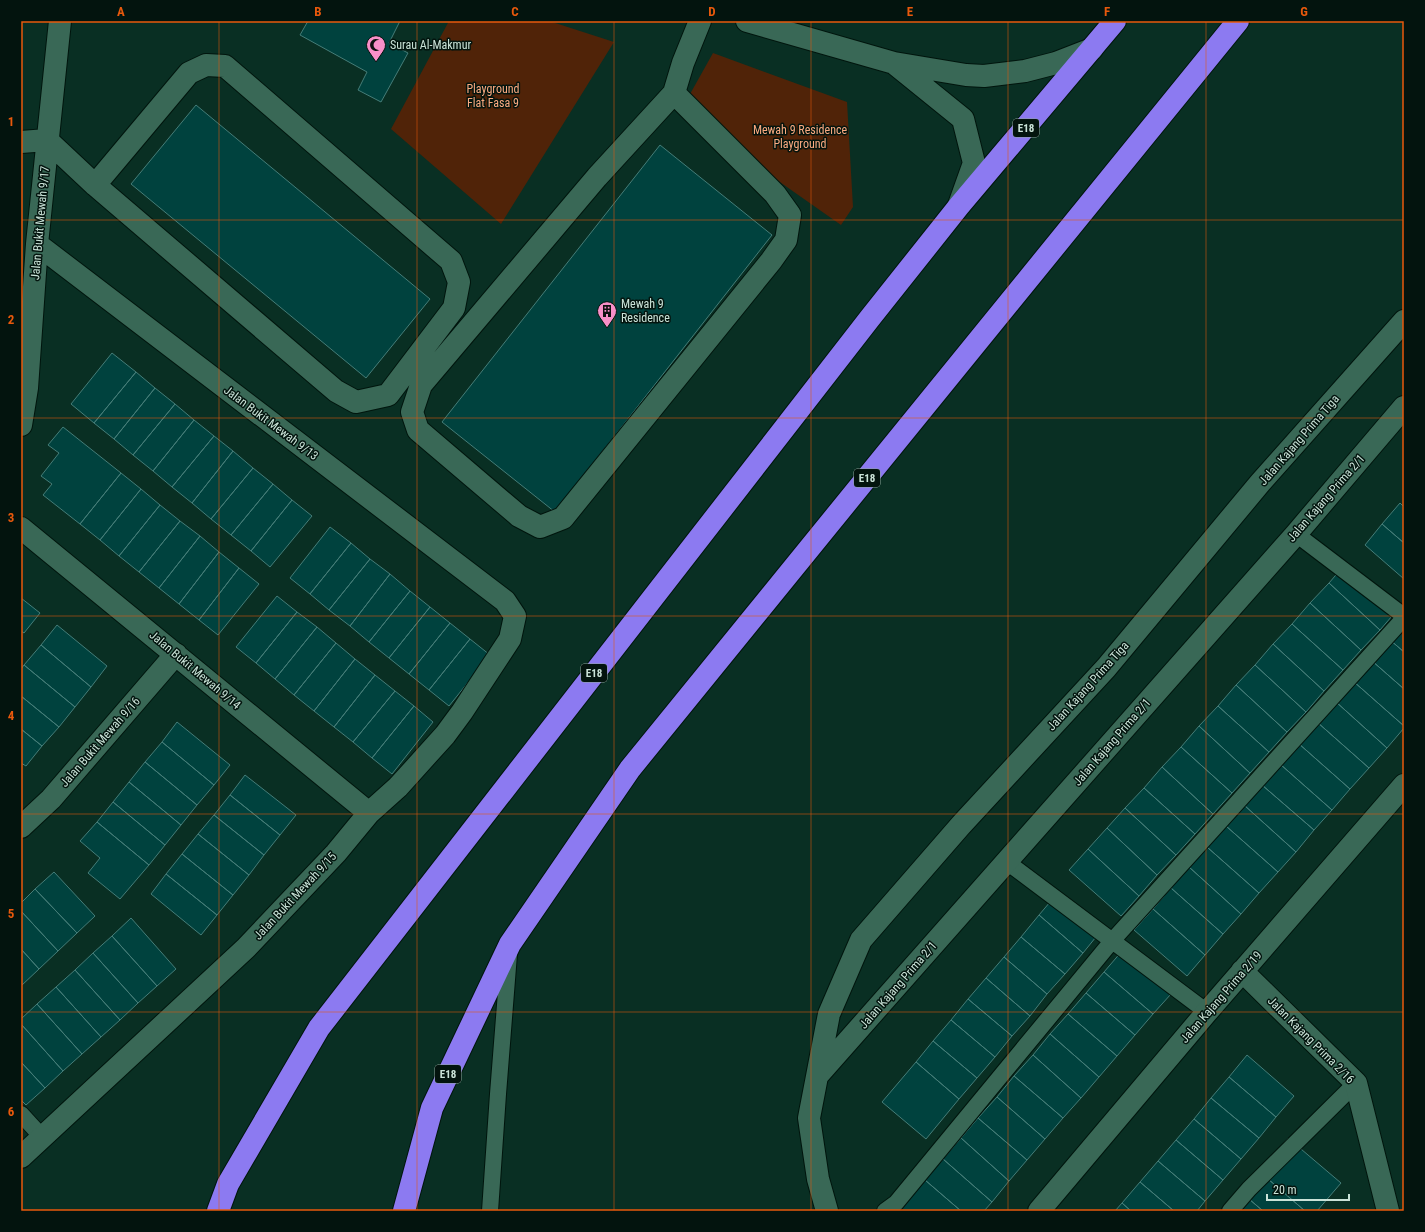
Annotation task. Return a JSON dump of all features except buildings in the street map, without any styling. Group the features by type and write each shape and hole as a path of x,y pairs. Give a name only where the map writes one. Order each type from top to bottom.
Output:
{"highway":[{"name":"E18","path":"218,1211 228,1184 319,1028 959,206 1115,21"},
{"name":"E18","path":"404,1211 432,1108 510,944 630,769 1238,21"}],"street":[{"name":"Jalan Bukit Mewah 9/17","path":"21,425 27,388 47,140 60,21"},
{"path":"674,93 775,194 790,215 786,240 772,261 562,518 540,527 519,516 418,430 412,412 421,385 597,177 674,93 700,21"},
{"path":"747,21 894,63 966,75 984,76 1025,71 1056,63 1092,49"},
{"path":"894,63 963,119 974,163 959,206"},
{"path":"21,142 47,140 95,185 336,391 356,402 388,395 454,308 459,282 451,261 225,66 206,65 189,73 95,185"},
{"name":"Jalan Bukit Mewah 9/13","path":"38,244 505,601"},
{"name":"Jalan Kajang Prima Tiga","path":"818,1075 829,1014 861,940 961,825 1106,668 1260,483 1404,321"},
{"name":"Jalan Kajang Prima 2/1","path":"818,1075 1296,534 1404,407"},
{"name":"Jalan Bukit Mewah 9/14","path":"21,528 369,813"},
{"name":"Jalan Bukit Mewah 9/15","path":"21,1157 246,948 336,853 369,813 398,788 462,712 510,639 515,616 505,601"},
{"name":"Jalan Bukit Mewah 9/16","path":"21,827 51,799 176,654"},
{"name":"Jalan Kajang Prima 2/19","path":"1040,1211 1207,1012 1404,784"},
{"name":"Jalan Kajang Prima 2/16","path":"1242,971 1356,1083 1384,1208"},
{"path":"818,1075 809,1118 818,1178 827,1211"}],"lane":[{"path":"885,1211 896,1203 1112,941 1404,617 1296,534"},
{"path":"1007,862 1207,1012"},
{"path":"490,1211 510,944"},
{"path":"1230,1211 1249,1189 1356,1083"},
{"path":"21,1114 42,1137"}],"green space":[{"name":"Playground Flat Fasa 9","path":"449,21 549,21 614,42 501,224 391,129"},
{"name":"Mewah 9 Residence Playground","path":"713,53 847,102 853,207 841,225 680,112"}],"place":[{"name":"Surau Al-Makmur","path":"376,62"},
{"name":"Mewah 9 Residence","path":"607,328"}]}
